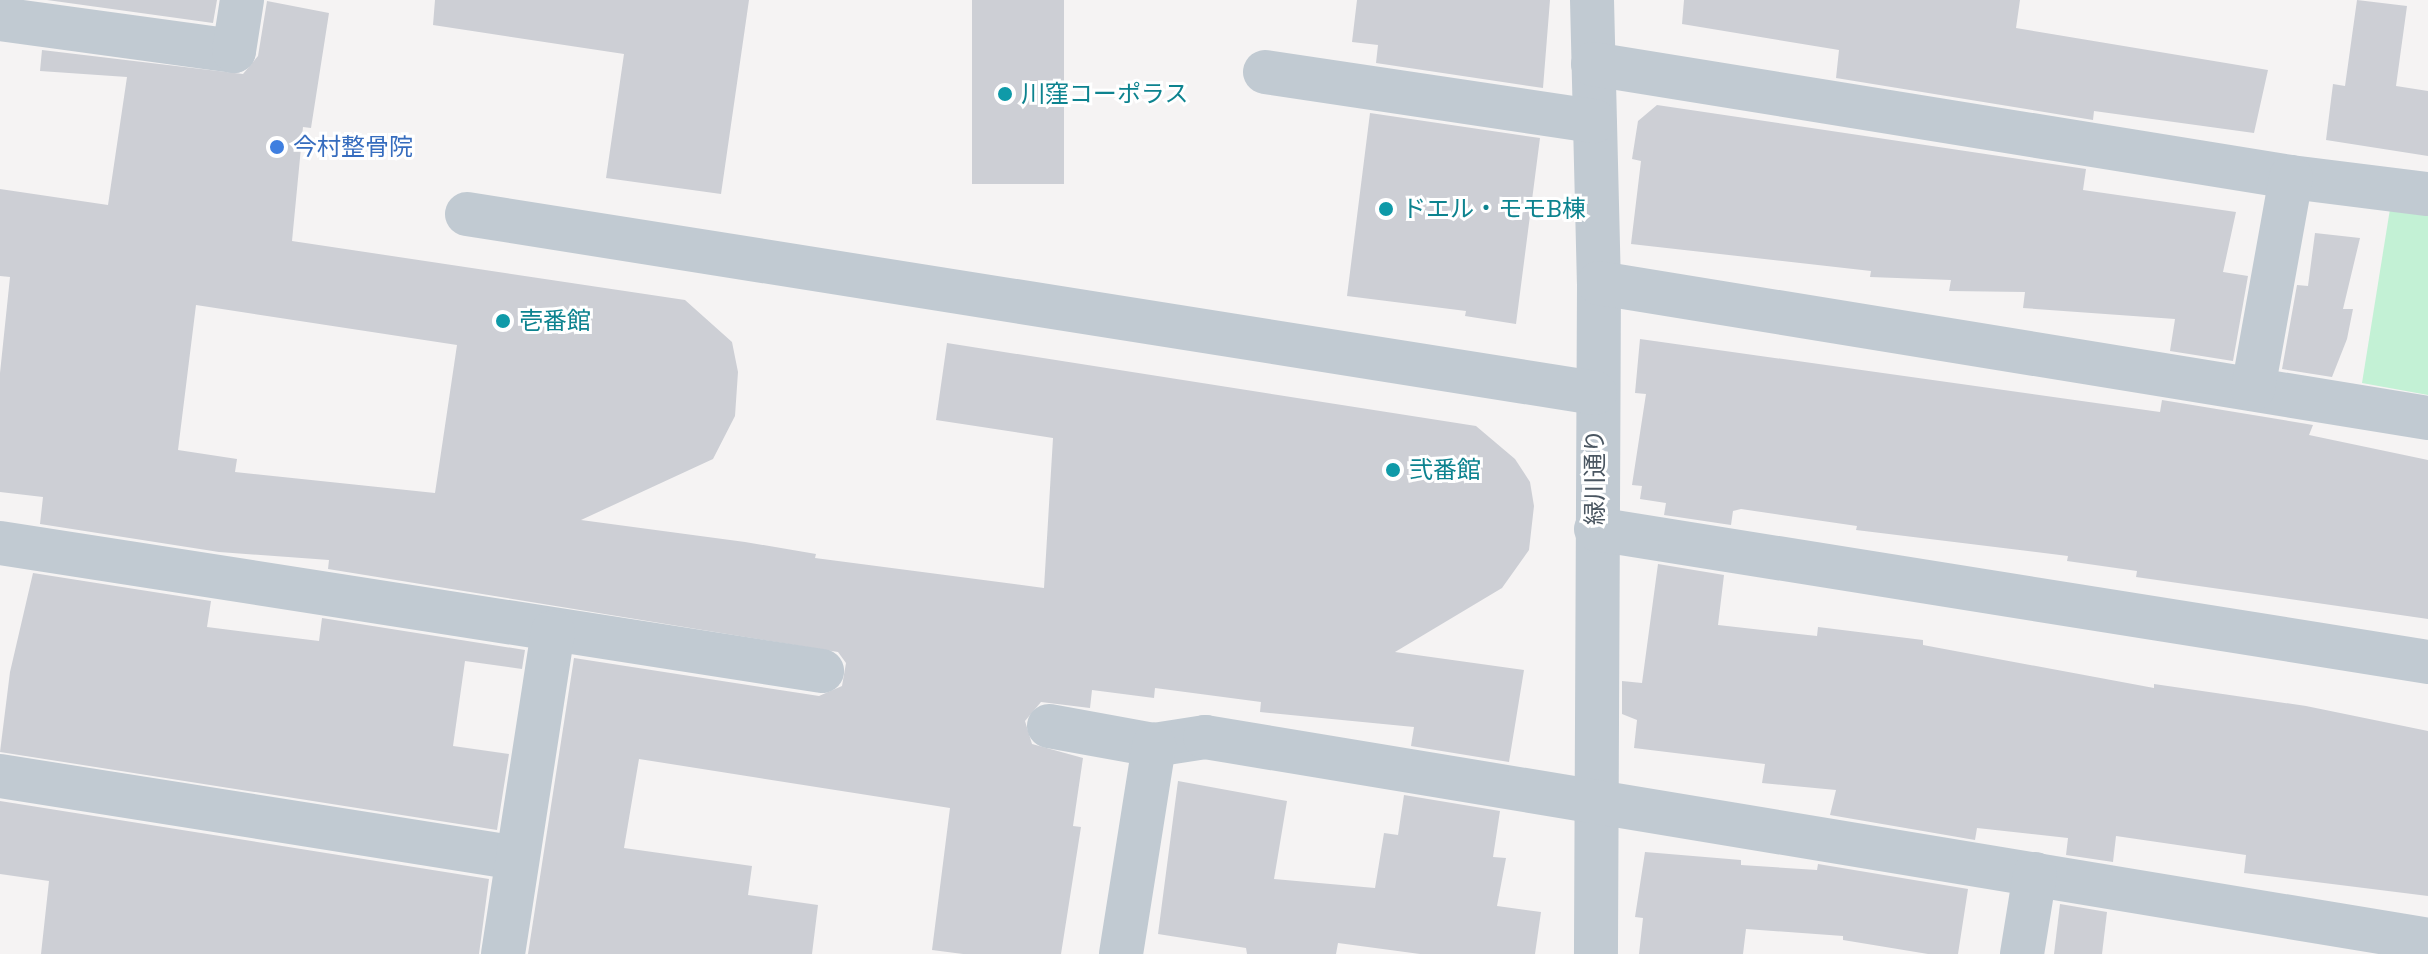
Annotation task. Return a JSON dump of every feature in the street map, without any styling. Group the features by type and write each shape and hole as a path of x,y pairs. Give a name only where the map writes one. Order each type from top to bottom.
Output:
{"street":[{"path":"0,19 234,51 242,0"},
{"name":"緑川通り","path":"1592,0 1599,283 1595,393 1596,954"},
{"path":"1593,64 2291,177 2428,194"},
{"path":"1265,72 1594,121"},
{"path":"2253,389 2291,177"},
{"path":"467,214 1595,393"},
{"path":"1599,283 2428,418"},
{"path":"1596,529 2428,662"},
{"path":"0,543 553,632 822,671"},
{"path":"503,954 553,632"},
{"path":"1049,726 1154,745 1205,737 2428,940"},
{"path":"1121,954 1154,745"},
{"path":"0,776 517,858"},
{"path":"2022,954 2035,874"}],"green space":[{"path":"2390,209 2428,215 2428,395 2362,383"}],"building":[{"path":"47,0 217,0 213,23"},
{"path":"435,0 749,0 721,194 606,178 624,54 433,25"},
{"name":"川窪コーポラス","path":"972,0 1064,0 1064,184 972,184"},
{"path":"1357,0 1550,0 1543,88 1376,63 1378,45 1352,42"},
{"path":"1684,0 2020,0 2016,28 2268,70 2254,133 2094,111 2093,120 1836,78 1839,50 1682,24"},
{"path":"2357,0 2407,6 2396,86 2428,91 2428,156 2326,140 2333,84 2345,86"},
{"path":"267,1 329,13 311,128 303,127 292,241 685,300 732,342 738,372 735,416 713,459 581,520 745,542 816,554 815,558 1044,588 1053,438 936,420 947,343 1476,426 1515,459 1530,482 1534,506 1529,550 1502,588 1395,652 1524,670 1509,762 1411,746 1414,727 1260,712 1261,702 1155,688 1154,698 1092,690 1090,708 1041,702 1025,721 1032,744 1083,758 1073,826 1081,827 1061,954 963,954 932,950 950,808 639,759 624,848 752,866 748,895 818,905 812,954 528,954 574,658 819,696 842,686 846,663 838,652 328,569 329,560 219,552 40,524 43,497 0,492 0,373 10,277 0,276 0,189 108,205 127,77 40,71 42,50 243,74 258,56","holes":["196,305 457,345 435,493 235,472 237,459 178,450"]},
{"path":"1657,105 2086,169 2083,190 2236,212 2223,272 2248,276 2233,361 2170,351 2175,319 2023,308 2025,292 1949,291 1951,280 1870,277 1871,271 1631,244 1641,161 1632,159 1638,121"},
{"path":"1370,113 1540,138 1516,324 1465,316 1466,311 1347,296"},
{"path":"2315,233 2360,238 2343,309 2353,309 2347,339 2332,377 2282,369 2297,285 2308,286"},
{"path":"1640,339 2160,412 2162,400 2313,425 2309,435 2428,460 2428,619 2136,577 2137,571 2067,561 2068,556 1856,530 1857,526 1741,509 1733,511 1731,525 1664,515 1666,503 1640,499 1642,486 1632,485 1646,394 1635,393"},
{"path":"1658,564 1724,575 1718,625 1817,636 1818,627 1923,640 1923,645 2154,688 2154,684 2306,706 2428,731 2428,896 2244,873 2246,855 2116,836 2113,862 2066,855 2068,838 1977,828 1975,840 1830,815 1836,790 1762,783 1765,764 1634,748 1637,720 1622,714 1622,681 1642,683"},
{"path":"33,573 211,601 207,627 319,641 322,618 525,650 522,669 465,661 453,746 509,754 497,830 0,752 10,672"},
{"path":"1178,781 1287,801 1274,879 1375,888 1384,833 1398,835 1404,795 1500,811 1493,857 1506,858 1497,906 1541,912 1535,954 1420,954 1338,943 1336,954 1247,954 1246,948 1158,934"},
{"path":"0,801 489,879 479,954 41,954 49,881 0,874"},
{"path":"1645,852 1741,860 1741,865 1817,870 1818,864 1968,889 1958,954 1928,954 1843,940 1843,936 1746,929 1743,954 1639,954 1643,918 1635,917"},
{"path":"2060,904 2107,912 2102,954 2054,954"}],"place":[{"name":"川窪コーポラス","path":"1005,94"},
{"name":"今村整骨院","path":"277,147"},
{"name":"ドエル・モモB棟","path":"1386,209"},
{"name":"壱番館","path":"503,321"},
{"name":"弐番館","path":"1393,470"}]}
